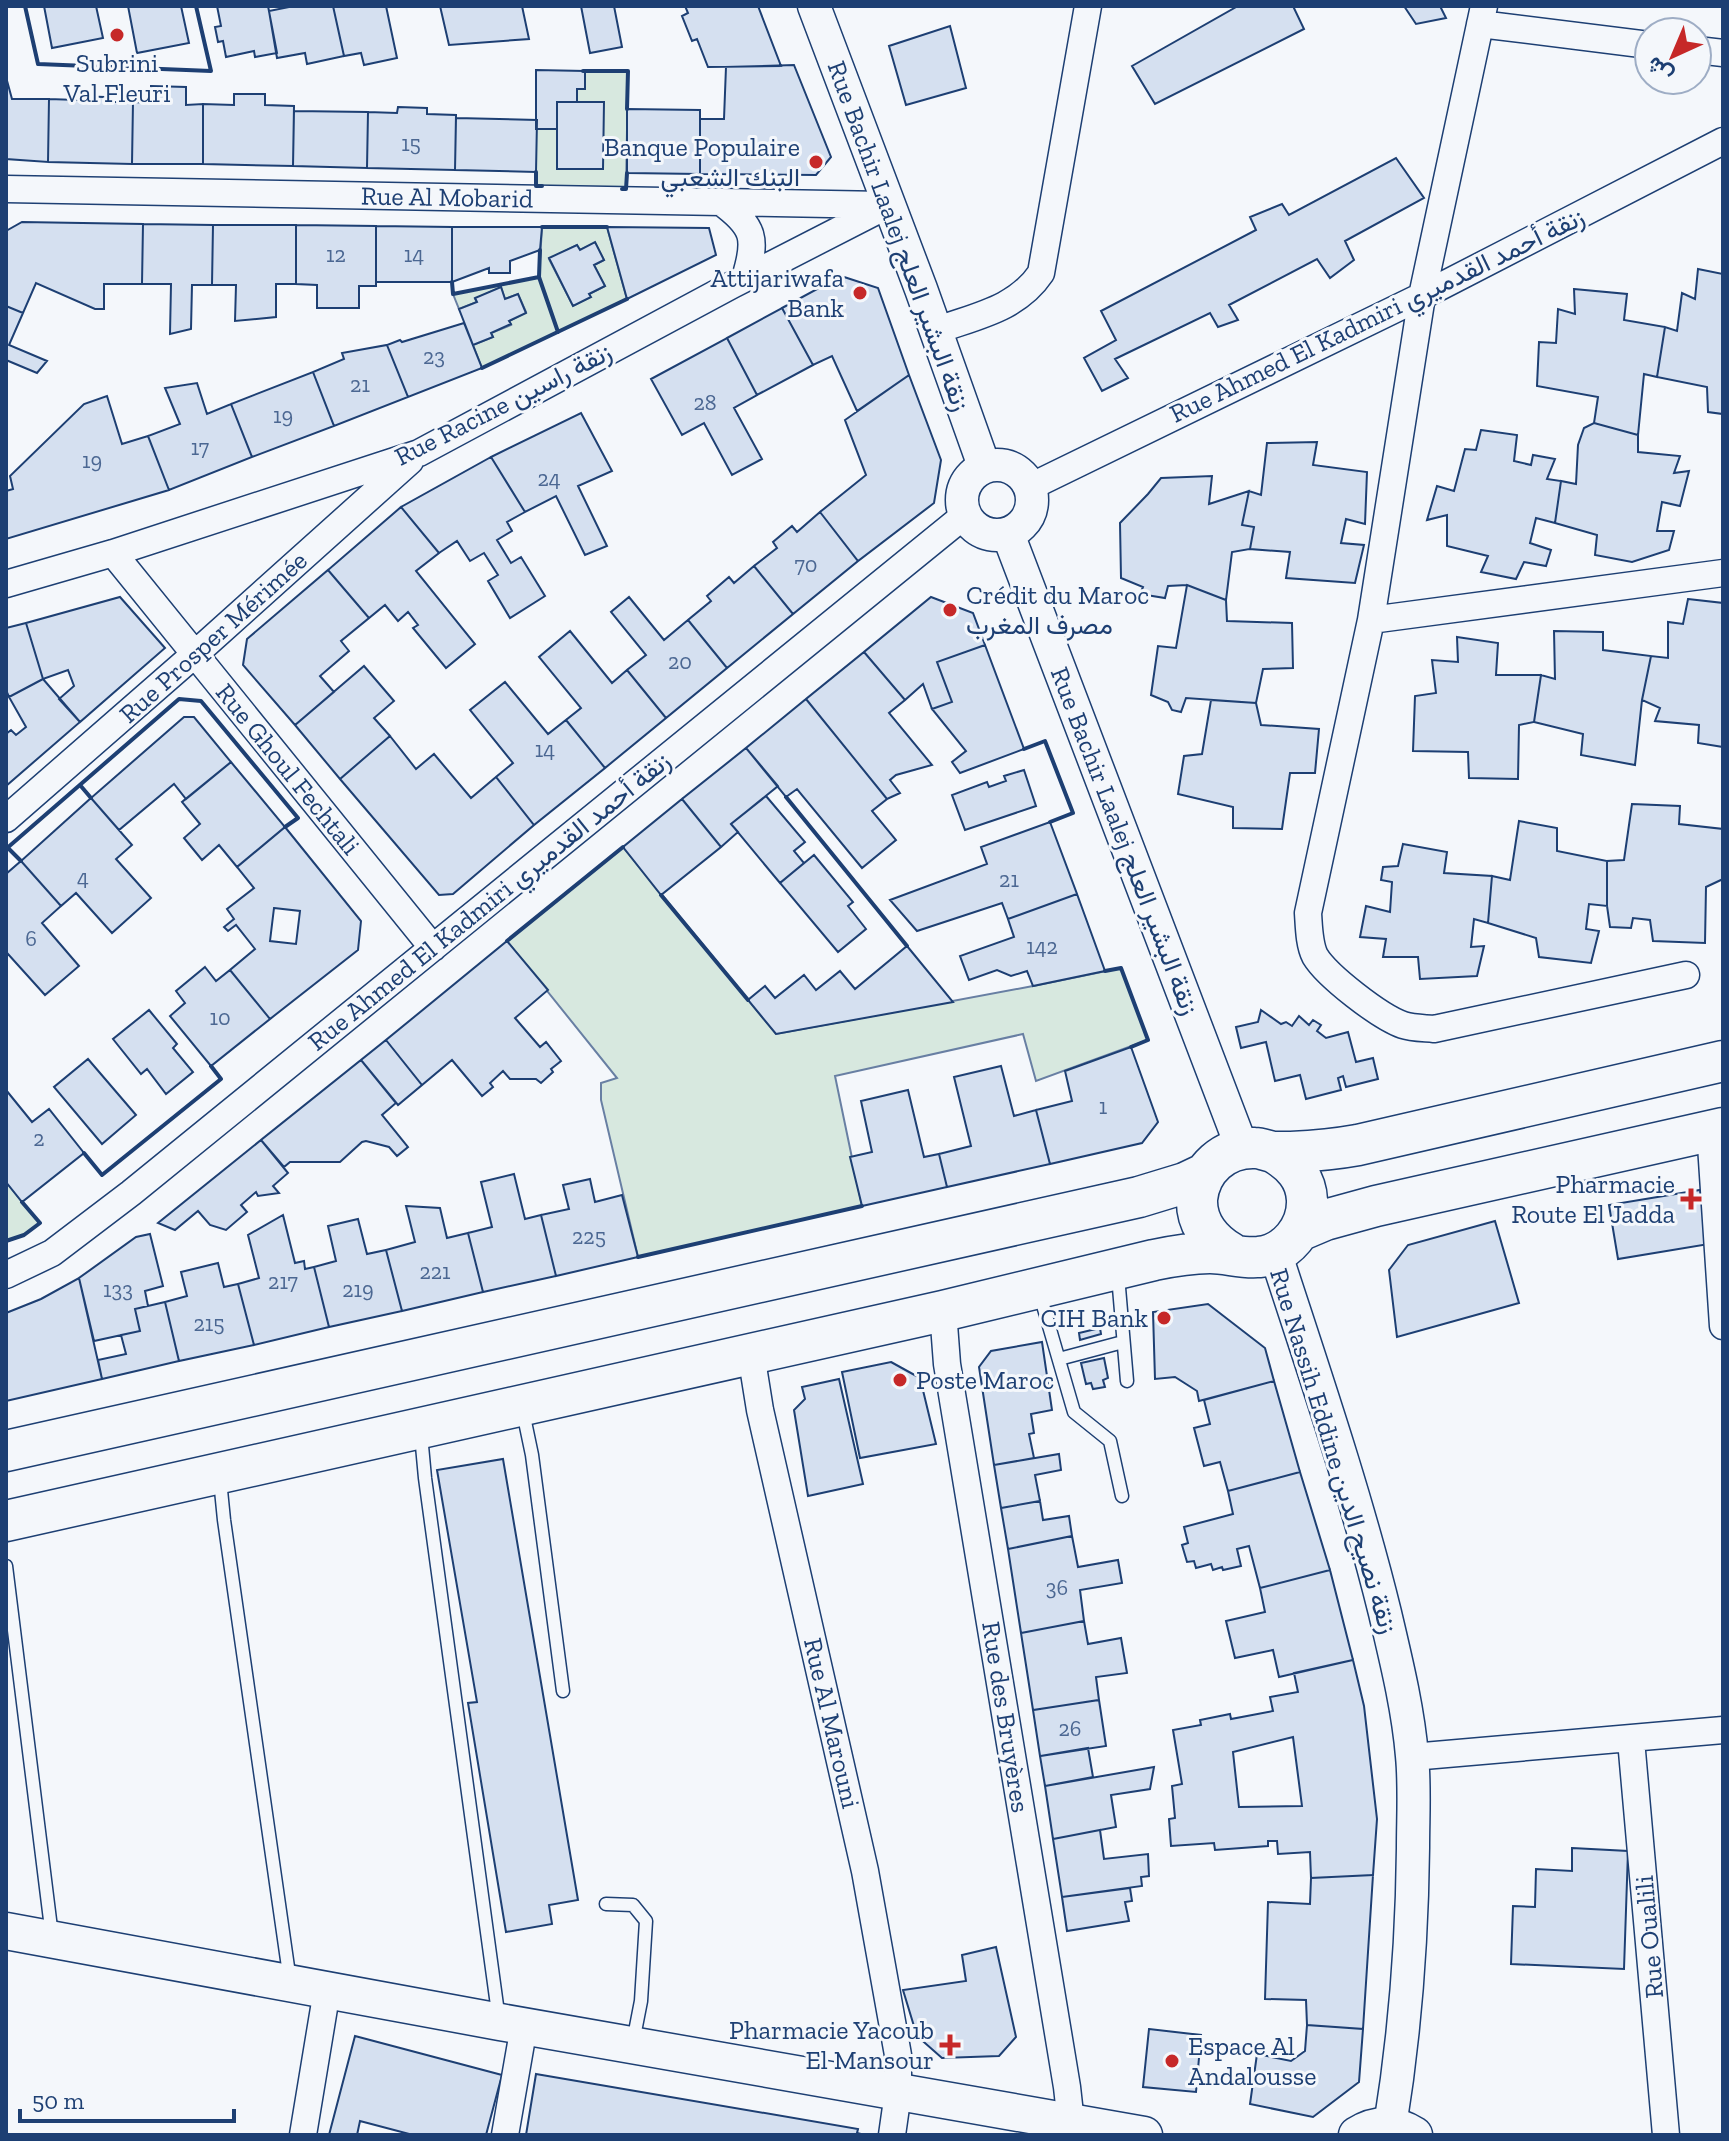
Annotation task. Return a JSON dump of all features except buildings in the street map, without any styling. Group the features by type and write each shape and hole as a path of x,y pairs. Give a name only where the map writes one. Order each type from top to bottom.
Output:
{"main road":[{"path":"1716,1129 1325,1220 1261,1257 1231,1253 1217,1245 1206,1234 1197,1204 1204,1174 1227,1153 1327,1150 1358,1145 1723,1061"},
{"path":"1258,1150 1287,1160 1304,1185 1307,1201 1305,1218 1287,1242"},
{"path":"6,1451 1139,1197 1204,1174"},
{"path":"6,1521 943,1311 1183,1254 1231,1253"},
{"path":"7,1935 53,1939 1122,2133"}],"street":[{"name":"Rue Bachir Laalej زنقة البشير العلج","path":"814,6 984,466"},
{"path":"935,331 1006,305 1022,295 1041,273 1088,6"},
{"path":"1633,42 1482,15 1422,296 1371,620 1308,913 1309,931 1314,955 1327,970 1377,1011 1404,1025 1434,1029 1686,975"},
{"name":"Rue Ahmed El Kadmiri زنقة أحمد القدميري","path":"1030,487 1422,296 1723,141"},
{"name":"Rue Al Mobarid","path":"6,189 888,205"},
{"path":"721,202 741,218 752,240 752,254 745,278"},
{"name":"Rue Racine زنقة راسين","path":"6,584 113,553 419,453 888,205"},
{"name":"Rue Prosper Mérimée","path":"6,819 419,453"},
{"path":"1006,465 1024,477 1030,487 1031,508 1027,518 1008,534 980,531 965,515 961,504 966,481 984,466 1006,465"},
{"name":"Rue Ahmed El Kadmiri زنقة أحمد القدميري","path":"6,1275 52,1253 81,1232 965,515"},
{"name":"Rue Bachir Laalej زنقة البشير العلج","path":"1008,534 1258,1150"},
{"name":"Rue Ghoul Fechtali","path":"113,553 433,948"},
{"path":"1371,620 1723,573"},
{"path":"1716,1129 1723,1326"},
{"name":"Rue Nassih Eddine زنقة نصيح الدين","path":"1287,1242 1343,1463 1373,1566 1406,1706 1412,1757 1411,1941 1405,2011 1387,2132"},
{"name":"Rue des Bruyères","path":"943,1311 947,1364 1071,2123"},
{"name":"Rue Al Marouni","path":"751,1354 760,1410 865,1871 898,2055 898,2093 892,2135"},
{"path":"1412,1757 1723,1730"},
{"name":"Rue Oualili","path":"1631,1740 1666,2135"},
{"path":"303,2135 327,1990"},
{"path":"505,2135 512,2024"}],"lane":[{"path":"1117,1269 1127,1381"},
{"path":"1038,1288 1074,1412 1110,1441 1122,1496"},
{"path":"1059,1359 1123,1342"},
{"path":"521,1405 532,1455 563,1691"},
{"path":"421,1428 425,1478 512,2024"},
{"path":"220,1473 224,1520 290,1984"},
{"path":"6,1566 53,1939"},
{"path":"606,1904 633,1905 646,1921 641,2001 633,2045"}],"shaded area":[{"path":"585,71 628,71 626,189 536,186 536,129 557,129 557,168 603,169 603,102 577,102 577,89 585,89"},
{"path":"542,227 607,227 627,299 482,368 473,345 493,337 491,333 511,325 509,321 526,312 518,294 505,299 501,287 459,309 453,294 539,277","holes":["595,243 604,260 594,265 605,286 573,306 549,259 577,245 580,250"]},
{"path":"623,847 776,1034 1121,968 1148,1040 1036,1081 1023,1034 835,1076 862,1206 638,1257 601,1100 601,1083 617,1078 507,941"},
{"path":"6,1182 40,1223 24,1235 6,1241"}],"wall":[{"path":"25,6 38,64 211,71 196,6"},
{"path":"583,71 628,71 627,109"},
{"path":"536,172 536,186 542,186"},
{"path":"622,189 626,189 627,173"},
{"path":"542,227 607,227"},
{"path":"540,250 539,277 558,332"},
{"path":"452,282 453,294 539,277"},
{"path":"482,368 627,299"},
{"path":"6,849 179,699 201,701 298,818 285,827"},
{"path":"1024,749 1045,741 1073,813 1050,822"},
{"path":"80,785 91,798"},
{"path":"786,797 907,946"},
{"path":"507,941 623,847"},
{"path":"8,848 21,861"},
{"path":"661,895 748,1000"},
{"path":"1105,971 1121,968 1148,1040 1131,1047"},
{"path":"84,1153 102,1175 221,1079 211,1066"},
{"path":"6,1241 24,1235 40,1223 22,1202"},
{"path":"638,1257 862,1206"}],"place":[{"name":"Subrini Val Fleuri","path":"117,35"},
{"name":"Banque Populaire البنك الشعبي","path":"816,162"},
{"name":"Attijariwafa Bank","path":"860,293"},
{"name":"Crédit du Maroc مصرف المغرب","path":"950,610"},
{"name":"Pharmacie Route El Jadda","path":"1691,1199"},
{"name":"CIH Bank","path":"1164,1318"},
{"name":"Poste Maroc","path":"900,1380"},
{"name":"Pharmacie Yacoub El Mansour","path":"950,2045"},
{"name":"Espace Al Andalousse","path":"1172,2061"}]}
